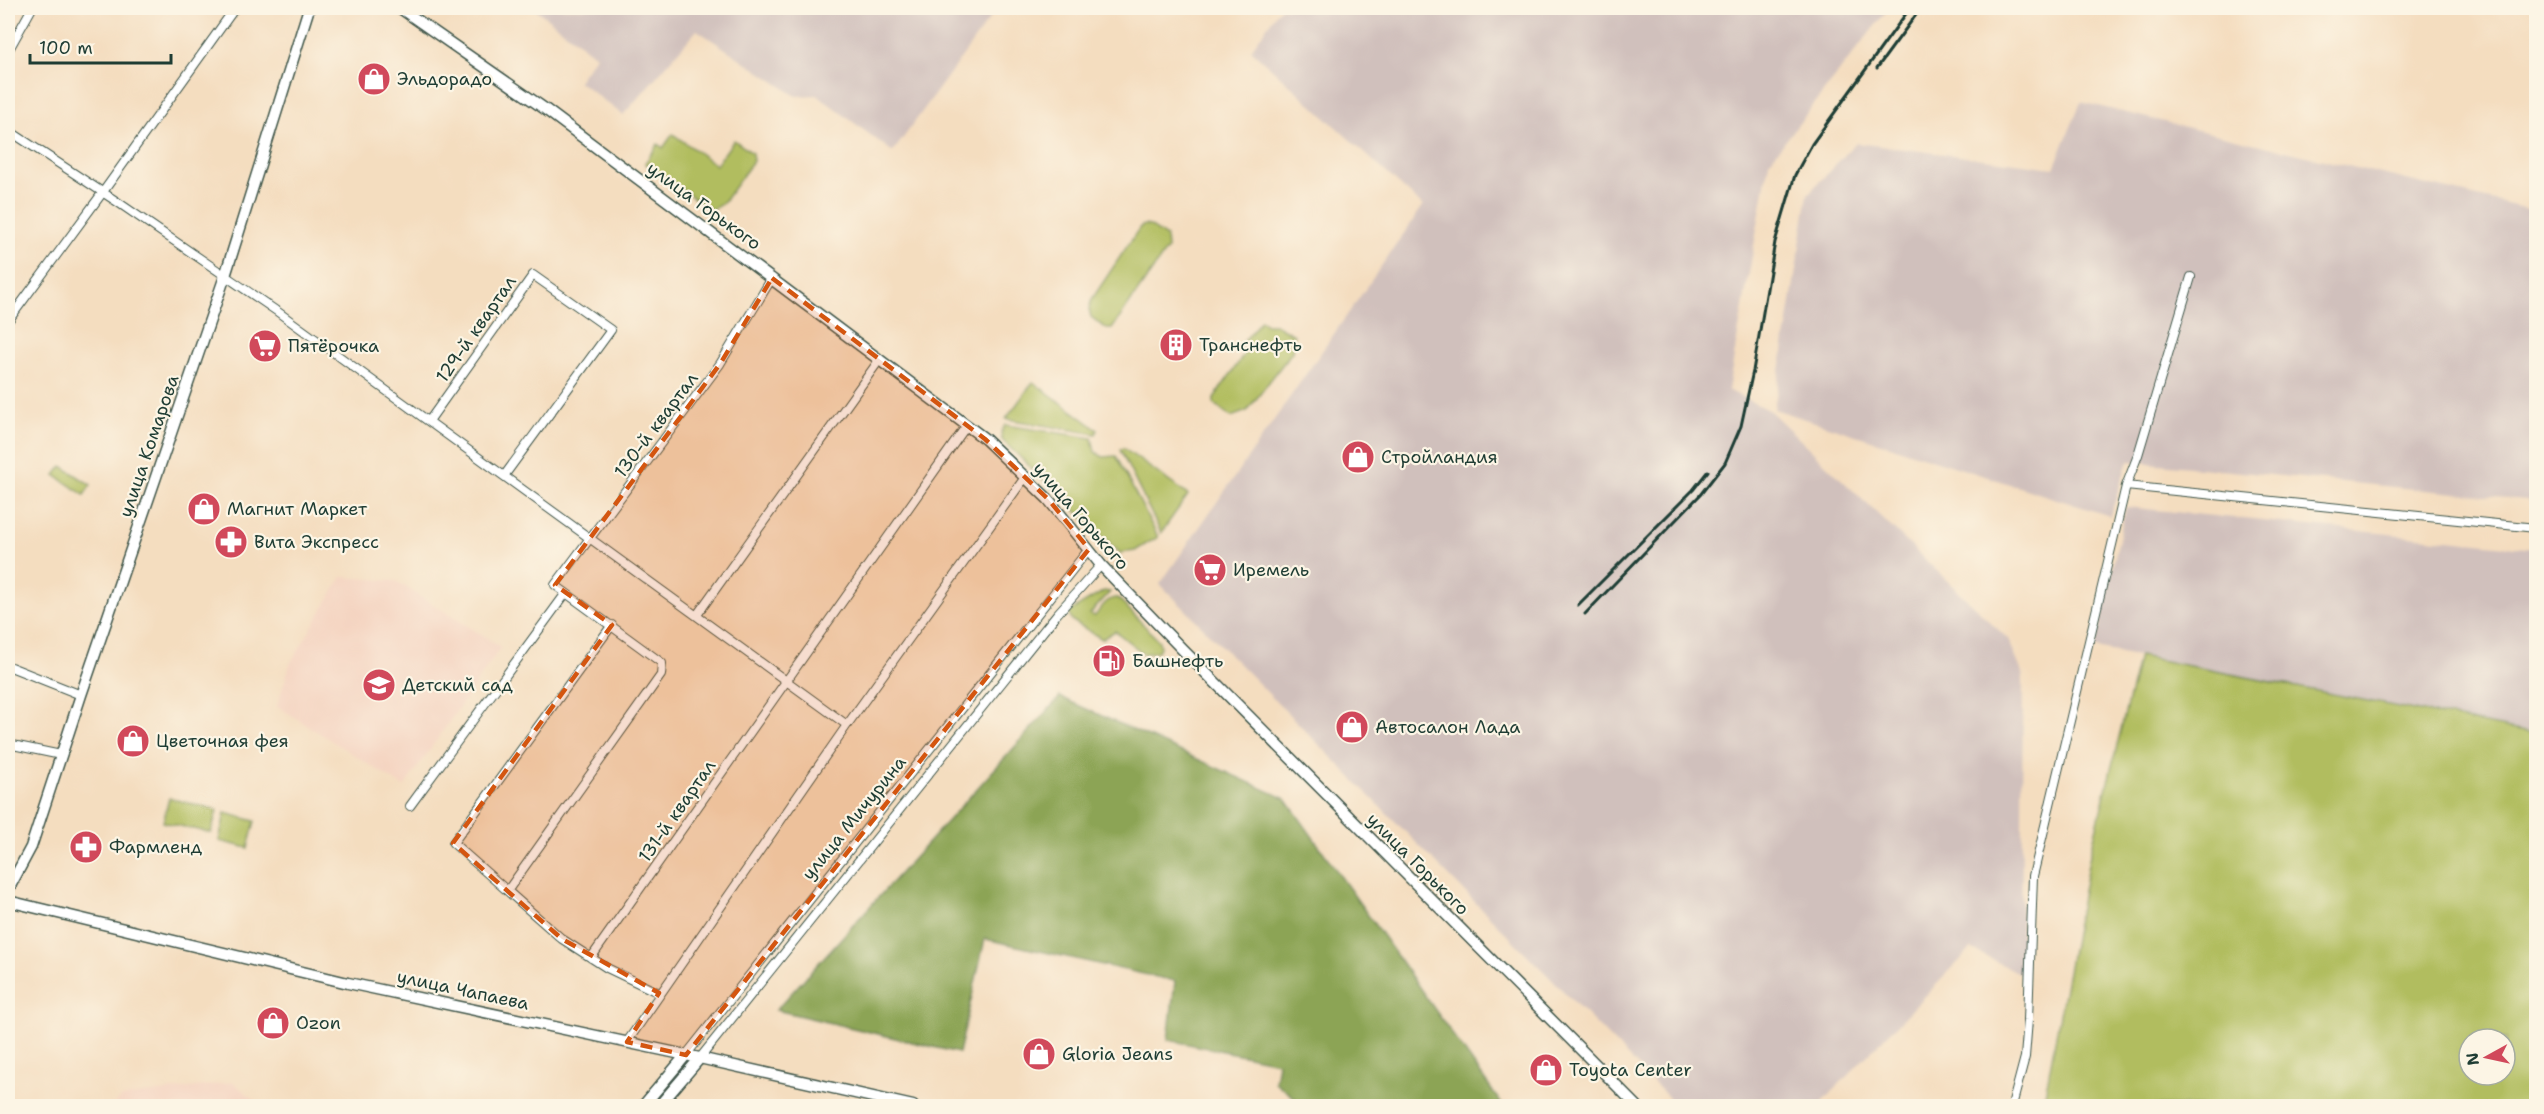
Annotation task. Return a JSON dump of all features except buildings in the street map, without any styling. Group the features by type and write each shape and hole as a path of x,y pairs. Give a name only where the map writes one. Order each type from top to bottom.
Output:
{"main road":[{"name":"улица Комарова","path":"8,890 32,847 81,695 225,276 309,8"},
{"name":"улица Горького","path":"400,8 545,109 772,278 967,425 1026,476 1101,565 1190,657 1637,1107"},
{"name":"улица Чапаева","path":"8,901 348,983 700,1058 913,1107"},
{"name":"улица Мичурина","path":"643,1107 686,1055"},
{"name":"улица Мичурина","path":"659,1107 700,1058"}],"street":[{"path":"8,51 32,8"},
{"path":"8,321 235,8"},
{"path":"8,130 225,276 429,421 588,540 697,615 846,725"},
{"name":"129-й квартал","path":"429,421 533,274 611,330 504,476"},
{"path":"2012,1107 2025,1057 2028,1029 2033,876 2126,486 2138,455 2191,277"},
{"name":"130-й квартал","path":"566,593 555,585 720,364 772,278"},
{"path":"697,615 880,359"},
{"path":"787,681 967,425"},
{"path":"627,1042 846,725 1026,476"},
{"path":"2126,486 2536,528"},
{"name":"улица Мичурина","path":"686,1055 1089,549"},
{"name":"улица Мичурина","path":"700,1058 1057,614 1101,565"},
{"path":"410,806 566,593 662,663 661,675 508,890"},
{"path":"612,625 453,843 553,932 591,958 659,993"},
{"path":"8,666 81,695"},
{"name":"131-й квартал","path":"591,958 787,681"},
{"path":"8,744 61,755"}],"highlighted area":[{"path":"772,278 985,439 1048,499 1089,549 686,1055 627,1042 659,993 562,939 453,843 612,625 555,585 720,364"}],"shaded area":[{"path":"534,8 997,8 893,152 817,95 796,96 697,30 623,115 578,81 596,56"},
{"path":"1280,8 1889,8 1769,162 1728,390 1770,411 2008,639 2023,675 2021,974 1971,949 1818,1106 1677,1106 1160,584 1423,206 1251,50"},
{"path":"2081,102 2536,211 2536,501 2128,461 2110,516 1774,409 1808,194 1856,143 2054,168"},
{"path":"2126,507 2536,549 2536,734 2095,648"},
{"name":"Детский сад","path":"342,577 396,581 501,647 404,787 277,706 290,664"},
{"path":"233,1082 261,1106 113,1106 122,1097"}],"green space":[{"path":"673,134 716,165 734,140 752,153 753,161 723,203 711,210 645,163 658,144 663,148"},
{"path":"1150,226 1166,237 1167,249 1112,329 1107,329 1091,317 1089,309 1092,299 1140,227"},
{"path":"1261,320 1267,324 1275,324 1294,335 1292,352 1247,411 1231,417 1214,404 1214,398 1248,349 1242,344"},
{"path":"1033,382 1098,430 1096,434 1006,419"},
{"path":"1005,425 1092,438 1095,452 1103,457 1116,456 1158,537 1135,551 1120,553 1002,440 1001,433"},
{"path":"1123,448 1188,495 1161,533 1120,450"},
{"path":"62,466 91,485 84,495 55,475"},
{"path":"1104,591 1110,592 1090,614 1095,616 1107,601 1118,598 1159,641 1158,651 1144,654 1115,631 1102,639 1071,620 1069,612"},
{"path":"2139,656 2536,734 2536,1106 2043,1106 2089,859"},
{"path":"1060,697 1286,799 1503,1106 1304,1106 1275,1082 1278,1062 1168,1040 1175,981 985,939 959,1053 776,1010"},
{"path":"169,798 217,810 211,833 163,822"},
{"path":"225,813 255,821 248,848 219,841"}],"railway":[{"path":"1585,614 1700,495 1725,463 1741,426 1753,371 1775,242 1795,175 1812,144 1910,8"},
{"path":"1877,68 1921,8"},
{"path":"1578,605 1693,490 1708,471"}],"place":[{"name":"Эльдорадо","path":"374,79"},
{"name":"Транснефть","path":"1176,345"},
{"name":"Пятёрочка","path":"265,346"},
{"name":"Стройландия","path":"1358,457"},
{"name":"Магнит Маркет","path":"204,509"},
{"name":"Вита Экспресс","path":"231,542"},
{"name":"Иремель","path":"1210,570"},
{"name":"Башнефть","path":"1109,661"},
{"name":"Детский сад","path":"379,685"},
{"name":"Автосалон Лада","path":"1352,727"},
{"name":"Цветочная фея","path":"133,741"},
{"name":"Фармленд","path":"86,847"},
{"name":"Ozon","path":"273,1023"},
{"name":"Gloria Jeans","path":"1039,1054"},
{"name":"Toyota Center","path":"1546,1070"}]}
